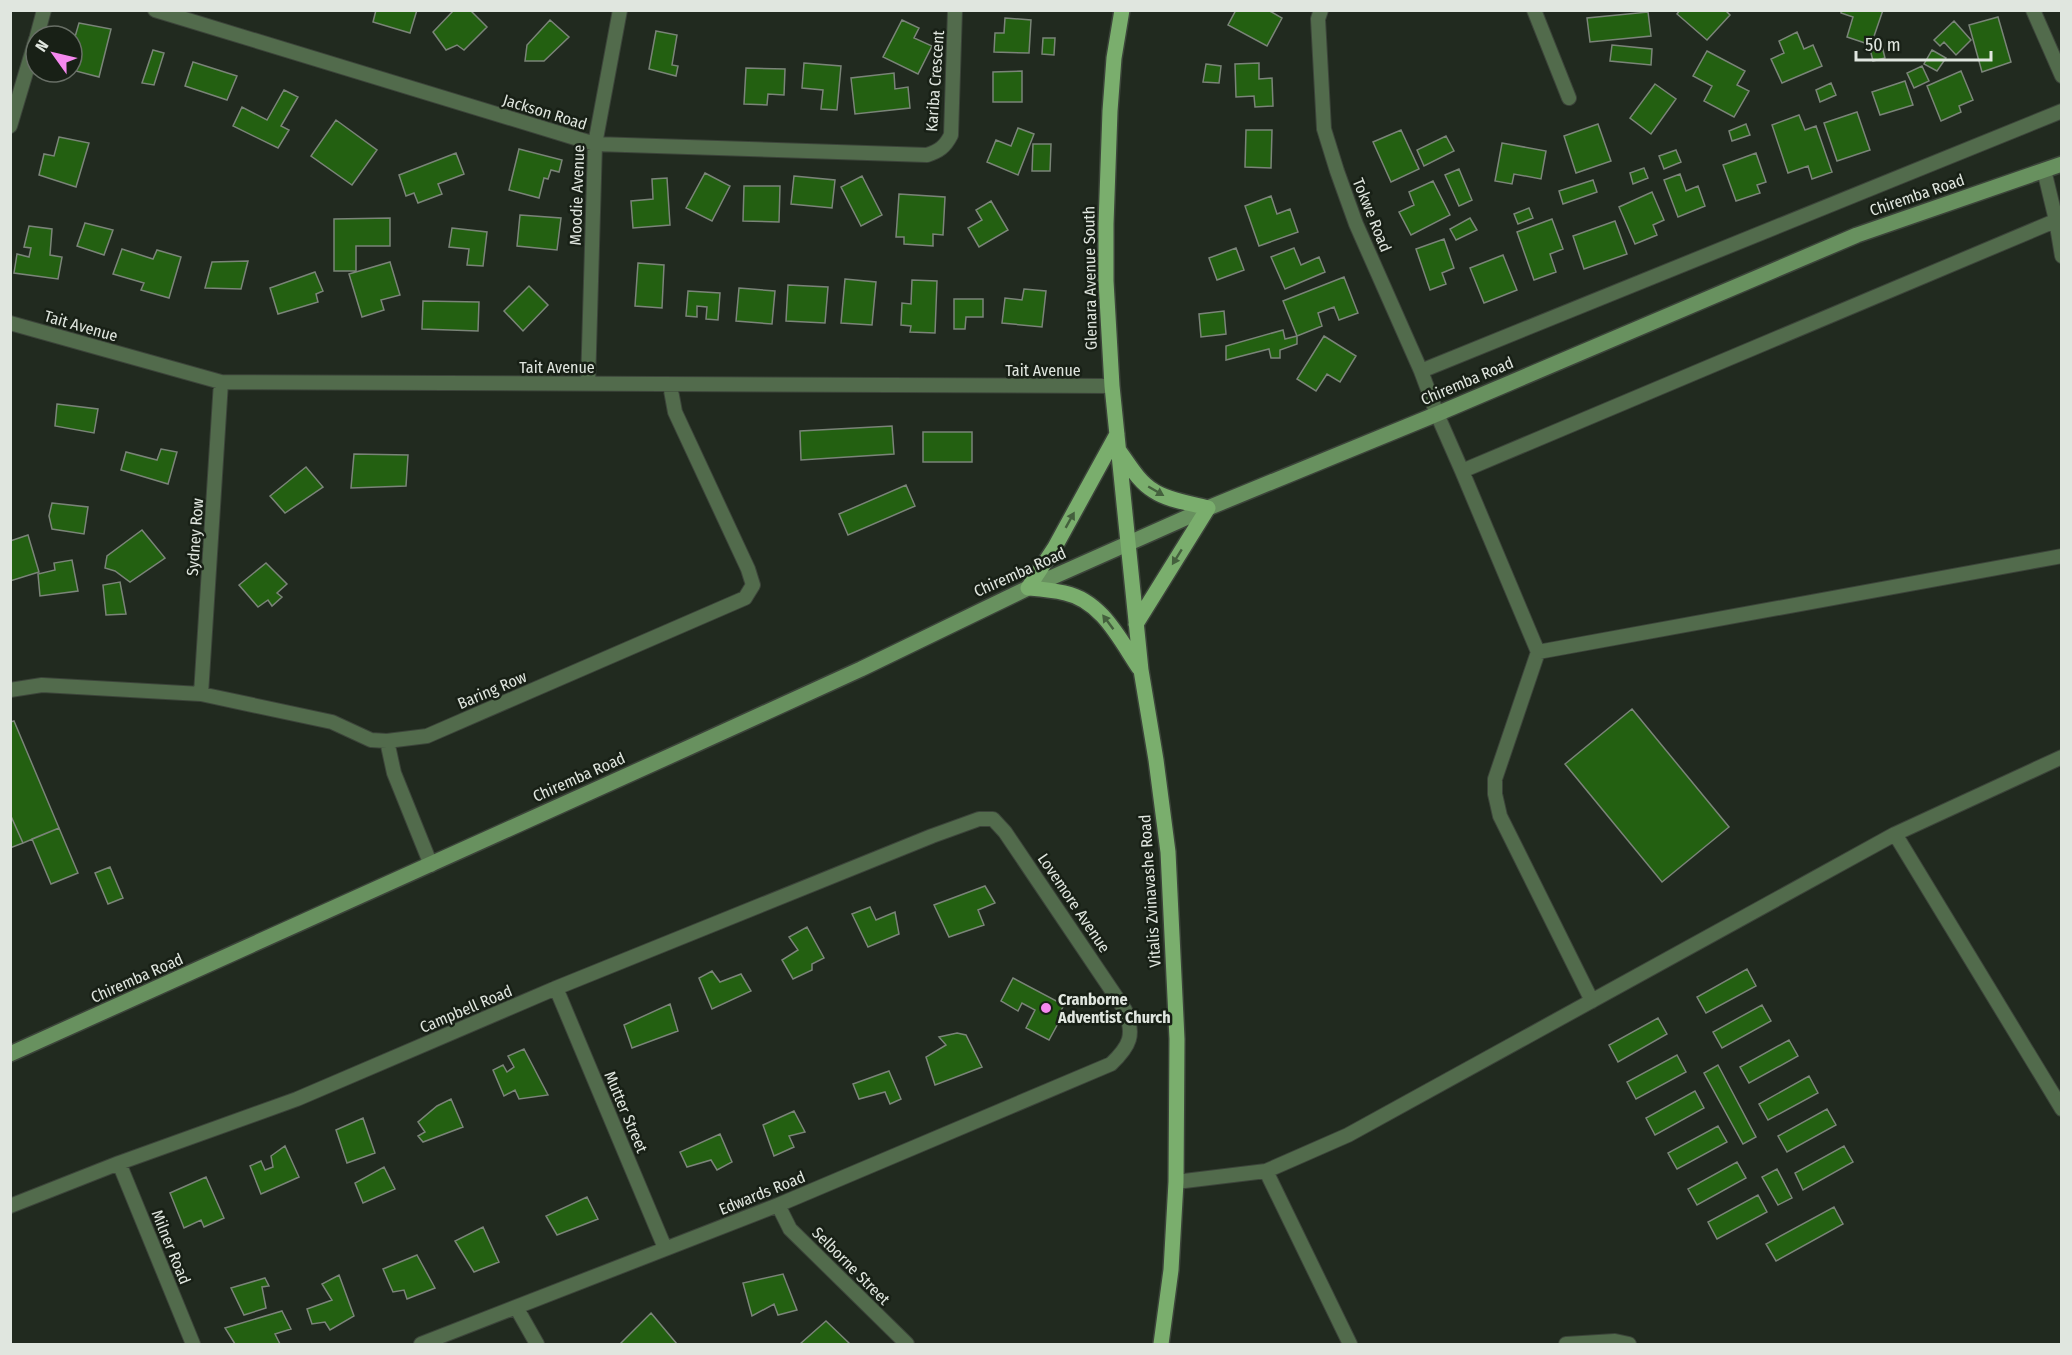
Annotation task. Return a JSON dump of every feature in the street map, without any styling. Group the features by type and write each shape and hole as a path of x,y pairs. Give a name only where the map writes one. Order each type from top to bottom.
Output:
{"main road":[{"name":"Glenara Avenue South","path":"1122,10 1114,58 1106,224 1106,281 1112,386 1128,544"},
{"name":"Chiremba Road","path":"10,1054 431,865 861,669 1028,588 1208,508 1437,414 1857,236 2061,164"},
{"path":"1117,434 1055,547 1028,588 1067,593 1087,603 1104,616 1141,670"},
{"path":"1119,453 1142,482 1154,492 1208,508 1136,624"},
{"name":"Vitalis Zvinavashe Road","path":"1128,544 1141,670 1168,852 1177,1039 1176,1182 1171,1270 1161,1344"}],"street":[{"name":"Jackson Road","path":"155,10 594,144 927,155 939,151"},
{"name":"Moodie Avenue","path":"588,384 594,144 620,10"},
{"name":"Kariba Crescent","path":"939,151 951,135 955,10"},
{"path":"1534,10 1569,98"},
{"path":"2033,10 2061,76"},
{"name":"Tokwe Road","path":"1320,15 1324,129 1336,171 1356,224 1421,371 1538,652"},
{"path":"10,126 24,79"},
{"name":"Chiremba Road","path":"1421,371 2061,111"},
{"path":"2044,170 2059,219 2061,256"},
{"path":"1462,471 2059,219"},
{"name":"Tait Avenue","path":"10,323 221,382 1112,386"},
{"name":"Sydney Row","path":"201,694 221,382"},
{"name":"Baring Row","path":"10,690 42,686 201,694 332,722 370,740 387,741 427,736 745,598 753,585 748,569 675,412 670,385"},
{"path":"1592,1001 1500,816 1495,795 1495,779 1538,652 2061,556"},
{"path":"387,741 394,772 431,865"},
{"path":"1176,1182 1266,1171 1348,1135 1895,834 2061,757"},
{"name":"Lovemore Avenue","path":"932,836 979,819 993,819 1005,832 1125,1010 1131,1025 1130,1039 1122,1054 1111,1064"},
{"path":"1895,834 2061,1109"},
{"name":"Campbell Road","path":"10,1206 119,1163 297,1099 556,988 932,836"},
{"name":"Mutter Street","path":"556,988 665,1248"},
{"name":"Edwards Road","path":"421,1344 778,1205 1111,1064"},
{"name":"Milner Road","path":"119,1163 193,1344"},
{"path":"1266,1171 1345,1343"},
{"name":"Selborne Street","path":"778,1205 790,1229 907,1344"},
{"path":"516,1307 537,1344"},
{"path":"1566,1344 1615,1341 1629,1344"}],"building":[{"path":"376,10 417,10 410,33 373,22"},
{"path":"454,10 470,10 487,27 464,50 457,45 446,50 433,32"},
{"path":"1236,10 1268,10 1282,18 1267,46 1228,25"},
{"path":"1680,10 1725,10 1730,15 1707,40 1677,14"},
{"path":"1841,10 1883,10 1871,45 1847,37 1853,17 1841,13"},
{"path":"1648,12 1651,36 1590,42 1587,18"},
{"path":"1998,17 2011,62 1982,72 1969,25"},
{"path":"1005,18 1031,20 1029,53 994,52 995,33 1004,33"},
{"path":"550,20 569,37 544,61 525,61 527,45"},
{"path":"902,20 919,28 914,38 932,46 918,74 883,57"},
{"path":"1954,21 1971,40 1956,55 1944,42 1940,46 1934,40"},
{"path":"79,23 111,29 99,77 84,73 84,24"},
{"path":"656,31 677,35 672,65 678,66 676,76 649,69"},
{"path":"1797,32 1804,49 1813,45 1822,66 1782,83 1771,59 1784,53 1779,41"},
{"path":"1043,38 1055,38 1054,55 1042,54"},
{"path":"1612,45 1652,49 1651,65 1610,61"},
{"path":"1882,46 1885,58 1873,61 1870,49"},
{"path":"153,50 164,53 154,85 142,83"},
{"path":"1932,50 1946,58 1937,71 1924,64"},
{"path":"1707,51 1745,71 1737,85 1749,91 1734,117 1704,101 1712,86 1693,76"},
{"path":"193,62 237,76 227,100 185,86"},
{"path":"804,63 841,66 837,110 821,109 823,90 802,88"},
{"path":"1259,63 1259,79 1272,78 1273,106 1255,107 1254,96 1236,97 1235,64"},
{"path":"1206,64 1221,66 1219,83 1203,82"},
{"path":"1922,66 1929,81 1914,88 1907,73"},
{"path":"746,68 785,69 784,95 768,94 767,105 744,104"},
{"path":"1022,71 1022,102 993,102 993,72"},
{"path":"1961,71 1973,100 1959,106 1961,112 1941,121 1927,86"},
{"path":"894,73 895,89 908,87 910,108 855,114 851,78"},
{"path":"1905,81 1913,105 1880,115 1872,92"},
{"path":"1831,83 1836,95 1820,102 1816,90"},
{"path":"1655,84 1676,99 1651,134 1630,118"},
{"path":"284,90 298,97 281,126 289,130 278,148 233,126 242,107 267,120"},
{"path":"1857,112 1870,150 1837,161 1824,123"},
{"path":"1799,115 1805,130 1816,126 1832,172 1812,179 1808,166 1788,173 1772,125"},
{"path":"336,120 377,150 352,185 311,156"},
{"path":"1598,124 1611,161 1576,173 1564,136"},
{"path":"1746,124 1750,135 1732,141 1729,131"},
{"path":"1018,128 1034,134 1018,175 987,162 996,140 1011,146"},
{"path":"1246,130 1272,130 1271,168 1245,167"},
{"path":"1401,130 1419,169 1391,182 1373,142"},
{"path":"1446,136 1454,151 1424,166 1417,150"},
{"path":"59,137 89,143 76,187 39,175 44,154 54,156"},
{"path":"1502,143 1546,151 1541,179 1514,174 1512,184 1495,181"},
{"path":"1033,144 1051,144 1050,171 1032,171"},
{"path":"519,149 562,160 559,172 551,170 548,179 544,178 539,198 509,190"},
{"path":"1676,150 1681,162 1664,169 1659,156"},
{"path":"456,153 464,174 438,184 442,194 418,203 414,193 406,196 399,175"},
{"path":"1756,153 1766,182 1757,185 1760,193 1736,201 1723,165"},
{"path":"1644,168 1648,178 1633,184 1630,173"},
{"path":"1459,169 1472,200 1459,206 1445,175"},
{"path":"705,173 730,186 712,221 686,208"},
{"path":"1680,174 1686,191 1698,186 1705,206 1678,217 1664,180"},
{"path":"794,176 835,180 832,208 791,204"},
{"path":"862,176 882,215 861,226 841,187"},
{"path":"667,178 670,225 633,228 631,201 653,199 652,179"},
{"path":"1593,180 1597,192 1563,204 1559,191"},
{"path":"1433,181 1450,215 1411,235 1399,212 1414,205 1409,192"},
{"path":"744,186 780,186 779,222 743,221"},
{"path":"1652,192 1664,220 1653,225 1657,235 1635,244 1619,207"},
{"path":"899,194 945,197 943,235 933,234 933,246 904,244 904,237 896,237"},
{"path":"1271,196 1277,214 1290,209 1298,232 1259,246 1245,206"},
{"path":"991,201 1008,230 979,247 968,228 982,220 976,210"},
{"path":"1529,208 1533,218 1518,224 1514,214"},
{"path":"520,215 561,218 557,250 517,246"},
{"path":"390,218 390,246 356,246 356,271 334,271 334,219"},
{"path":"1470,218 1477,230 1456,240 1450,229"},
{"path":"1552,219 1563,249 1550,254 1556,272 1534,280 1517,232"},
{"path":"1615,221 1627,254 1584,269 1573,236"},
{"path":"85,223 113,230 104,255 77,246"},
{"path":"29,226 52,229 50,255 62,257 58,279 14,273 17,254 29,257 31,248 24,247"},
{"path":"452,228 487,232 483,266 467,265 469,249 449,247"},
{"path":"1444,239 1454,268 1442,273 1446,284 1430,290 1416,249"},
{"path":"1236,248 1244,270 1217,280 1209,258"},
{"path":"1294,248 1301,265 1319,257 1325,272 1285,289 1271,257"},
{"path":"122,249 153,259 157,250 181,257 169,298 141,290 144,283 113,274"},
{"path":"1503,255 1517,290 1484,303 1470,268"},
{"path":"248,261 241,289 205,288 212,262"},
{"path":"390,262 400,295 381,300 384,310 362,317 349,274"},
{"path":"638,263 664,265 662,308 635,306"},
{"path":"315,272 323,291 316,294 318,302 278,314 270,288"},
{"path":"1344,277 1358,313 1339,320 1334,307 1318,313 1322,326 1297,336 1283,301"},
{"path":"845,279 876,282 872,325 841,323"},
{"path":"912,280 937,281 935,333 910,332 911,326 901,325 902,303 911,304"},
{"path":"788,285 828,287 825,323 786,321"},
{"path":"529,286 548,305 523,331 504,311"},
{"path":"739,288 775,291 772,324 736,321"},
{"path":"1024,289 1046,291 1042,327 1002,323 1005,298 1022,300"},
{"path":"688,291 720,293 718,320 706,319 707,307 697,306 697,317 686,316"},
{"path":"954,299 983,299 983,317 966,317 965,329 954,329"},
{"path":"423,301 479,302 478,331 422,329"},
{"path":"1224,311 1226,334 1201,337 1199,314"},
{"path":"1283,330 1285,339 1297,336 1297,344 1280,350 1280,358 1271,358 1269,349 1226,360 1226,346"},
{"path":"1324,336 1356,356 1340,382 1327,374 1316,391 1297,379"},
{"path":"57,404 98,409 94,433 55,426"},
{"path":"892,426 894,454 801,460 800,431"},
{"path":"923,432 972,432 972,462 923,462"},
{"path":"161,449 177,452 168,484 121,470 126,452 157,460"},
{"path":"354,454 408,455 406,486 351,488"},
{"path":"306,467 323,487 285,513 270,496"},
{"path":"906,485 915,506 848,535 839,514"},
{"path":"52,503 88,507 84,534 52,529 49,516"},
{"path":"142,530 165,558 130,582 115,571 105,568 107,556"},
{"path":"28,535 39,572 10,581 10,541"},
{"path":"72,560 78,591 40,596 38,574 55,570 54,563"},
{"path":"266,563 287,584 277,593 282,597 272,606 268,600 258,607 239,585"},
{"path":"120,582 126,614 106,615 103,585"},
{"path":"1632,709 1729,827 1662,882 1565,764"},
{"path":"14,721 59,828 23,843 10,814 10,722"},
{"path":"10,814 23,843 10,848"},
{"path":"59,828 78,873 51,884 32,839"},
{"path":"110,867 123,898 108,904 95,873"},
{"path":"985,886 995,903 978,910 984,925 949,937 934,905"},
{"path":"870,907 876,920 895,912 899,934 868,947 852,914"},
{"path":"807,927 824,958 812,964 812,970 793,979 782,960 798,950 789,937"},
{"path":"1747,969 1756,986 1706,1013 1697,997"},
{"path":"712,971 720,982 741,974 751,991 712,1009 699,978"},
{"name":"Cranborne Adventist Church","path":"1013,978 1064,1005 1058,1016 1061,1018 1049,1040 1026,1028 1035,1010 1022,1003 1018,1011 1001,1001"},
{"path":"670,1004 678,1031 632,1048 624,1025"},
{"path":"1762,1005 1771,1021 1722,1048 1713,1032"},
{"path":"1658,1018 1667,1034 1618,1062 1609,1045"},
{"path":"957,1033 966,1035 982,1067 935,1085 926,1057 946,1045 939,1037"},
{"path":"1789,1040 1798,1056 1749,1083 1740,1067"},
{"path":"524,1049 548,1095 519,1099 515,1090 504,1096 493,1070 503,1065 507,1072 514,1067 508,1056"},
{"path":"1677,1055 1686,1072 1636,1099 1627,1082"},
{"path":"1718,1065 1756,1137 1743,1144 1704,1073"},
{"path":"889,1071 901,1099 890,1104 885,1092 859,1099 853,1084"},
{"path":"1809,1076 1818,1093 1768,1120 1759,1104"},
{"path":"1695,1091 1704,1108 1655,1135 1646,1118"},
{"path":"451,1099 463,1127 423,1142 418,1136 425,1132 418,1122 437,1106"},
{"path":"1827,1109 1836,1125 1787,1152 1778,1136"},
{"path":"794,1111 805,1132 789,1136 794,1147 774,1156 763,1125"},
{"path":"363,1118 375,1153 347,1163 336,1130"},
{"path":"1718,1126 1727,1142 1677,1169 1668,1153"},
{"path":"720,1134 732,1162 717,1170 711,1160 687,1167 680,1152"},
{"path":"285,1146 299,1177 261,1194 250,1166 261,1161 265,1170 273,1167 271,1156"},
{"path":"1844,1146 1853,1162 1803,1190 1795,1173"},
{"path":"1737,1162 1746,1178 1697,1205 1688,1189"},
{"path":"384,1167 395,1189 363,1203 355,1183"},
{"path":"1777,1169 1792,1198 1778,1205 1762,1177"},
{"path":"206,1177 224,1218 204,1227 201,1220 184,1228 170,1193"},
{"path":"1758,1195 1767,1212 1717,1239 1708,1222"},
{"path":"587,1197 598,1219 557,1235 546,1216"},
{"path":"1834,1207 1843,1224 1776,1261 1766,1244"},
{"path":"483,1227 499,1262 474,1272 455,1241"},
{"path":"417,1255 435,1288 407,1299 404,1290 393,1292 383,1269"},
{"path":"783,1274 797,1310 778,1315 774,1304 752,1316 743,1283"},
{"path":"339,1275 354,1316 330,1330 325,1322 312,1324 307,1309 332,1300 322,1284"},
{"path":"265,1278 269,1286 262,1287 266,1308 244,1315 231,1288"},
{"path":"282,1311 291,1329 275,1334 280,1344 235,1344 225,1328"},
{"path":"651,1313 677,1344 620,1344"},
{"path":"826,1321 850,1344 800,1344"}],"place":[{"name":"Cranborne Adventist Church","path":"1046,1008"}]}
